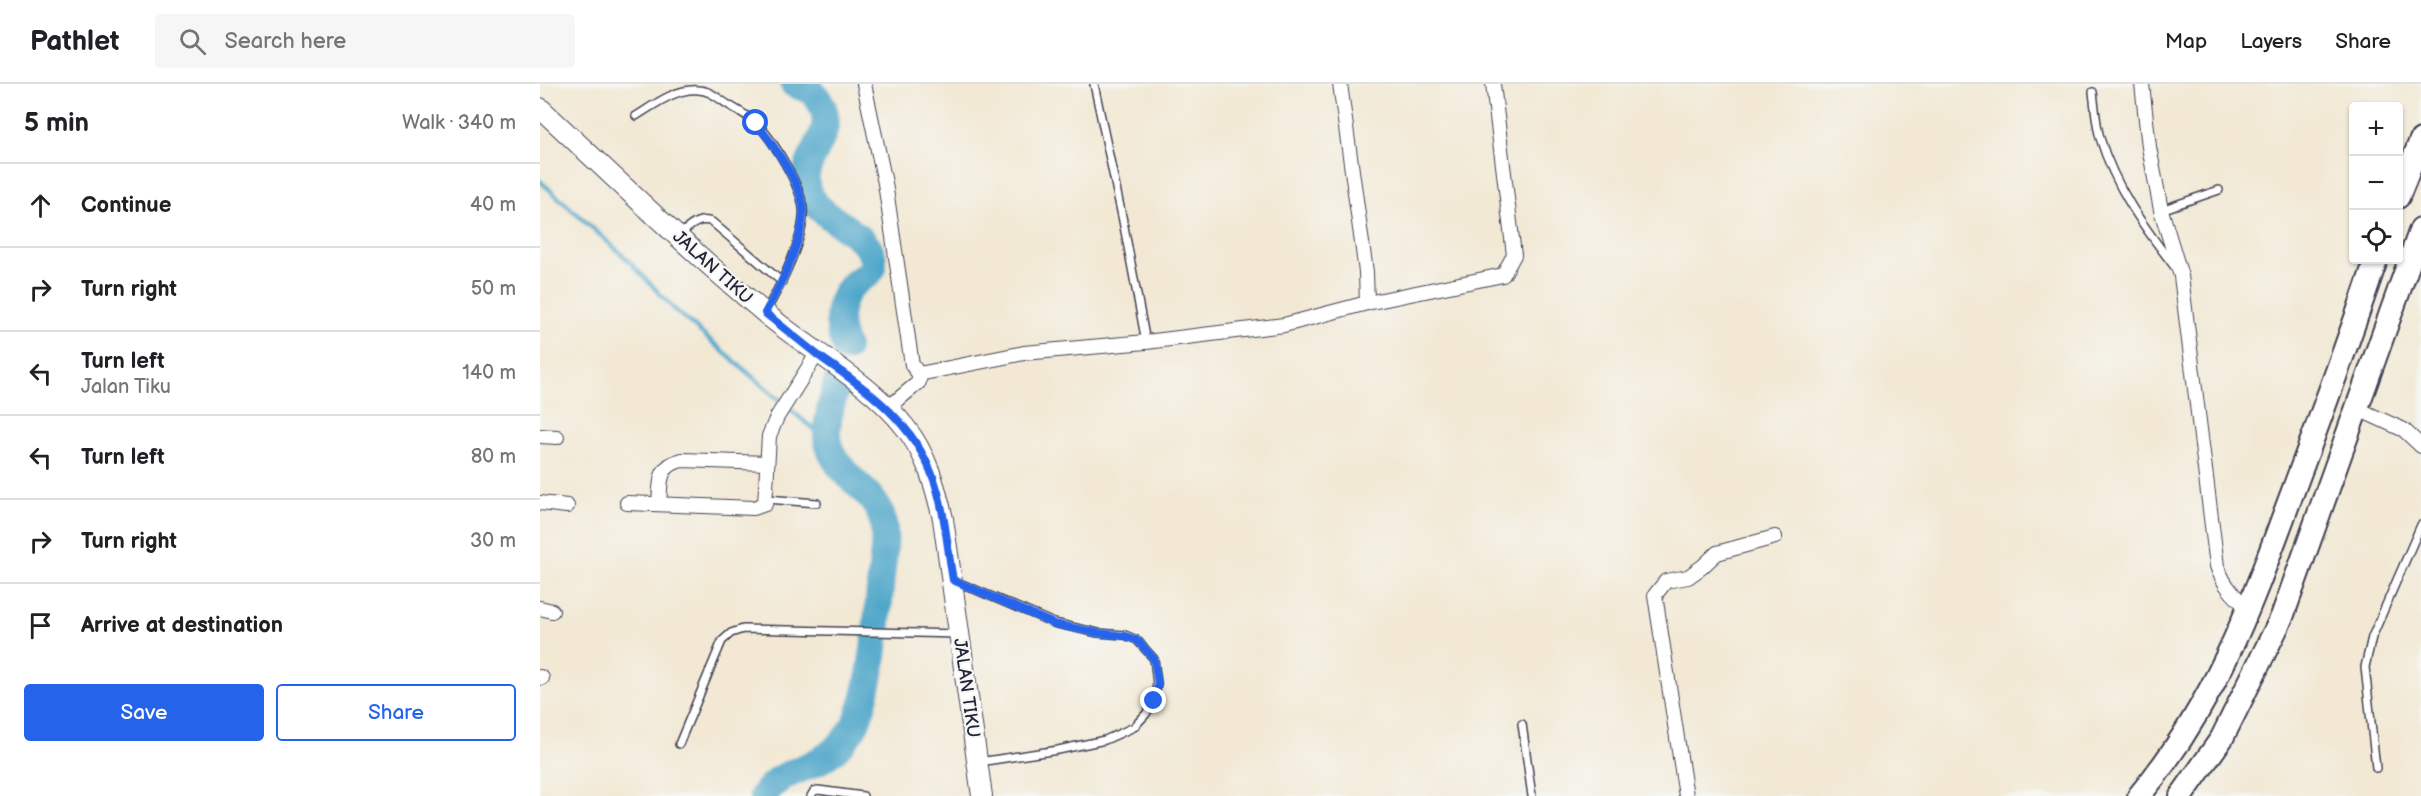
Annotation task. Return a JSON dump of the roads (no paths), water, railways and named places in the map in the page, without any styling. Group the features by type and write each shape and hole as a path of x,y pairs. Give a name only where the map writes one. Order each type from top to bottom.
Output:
{"highway":[{"path":"2403,185 2421,140"},
{"path":"2181,796 2222,738 2282,617 2421,229"},
{"path":"2139,796 2192,725 2249,609 2331,392 2375,264"}],"main road":[{"name":"JALAN TIKU","path":"540,108 765,313 888,408 921,450 934,478 943,519 982,796"}],"street":[{"path":"864,84 897,248 912,364 920,374 919,382 888,408"},
{"path":"1340,84 1366,272 1367,303"},
{"path":"920,374 1024,353 1146,342 1284,325 1367,303 1503,275 1514,255 1493,84"},
{"path":"2142,84 2148,147 2161,210 2181,276 2217,566 2222,580 2231,593 2249,609"},
{"path":"627,503 761,507 766,499 769,436 777,417 817,354"},
{"path":"2358,409 2404,430 2421,446"},
{"path":"540,436 557,437"},
{"path":"659,504 661,479 664,469 671,463 682,460 766,463"},
{"path":"540,503 567,506"},
{"path":"1686,796 1655,595 1666,581 1688,577 1717,553 1775,537"}],"lane":[{"path":"1094,84 1124,221 1146,342"},
{"path":"636,116 675,93 699,90 710,93 756,123 767,135 800,196 803,209 800,233 782,282 765,313"},
{"path":"2093,92 2099,136 2116,181 2130,207 2181,276"},
{"path":"2161,210 2219,190"},
{"path":"678,236 696,221 704,219 712,222 782,282"},
{"path":"766,499 817,503"},
{"path":"2376,768 2365,667 2372,637 2421,525"},
{"path":"953,580 1054,624 1137,640 1154,659 1158,684 1154,701 1140,721 1134,727 1105,740 1058,750 978,762"},
{"path":"679,744 722,641 731,633 743,629 960,634"},
{"path":"1522,724 1532,796"},
{"path":"811,796 814,791 818,790 862,796"}],"waterway":[{"path":"794,84 814,94 823,108 825,121 823,133 808,168 806,180 808,192 823,212 865,243 871,253 873,263 868,274 849,289 841,305 840,331 846,348"},
{"path":"540,181 627,259 675,310 826,440"},
{"path":"763,796 782,778 825,757 846,738 857,721 871,668 884,555 883,525 875,504 845,472 830,449 827,427 837,383"}]}
